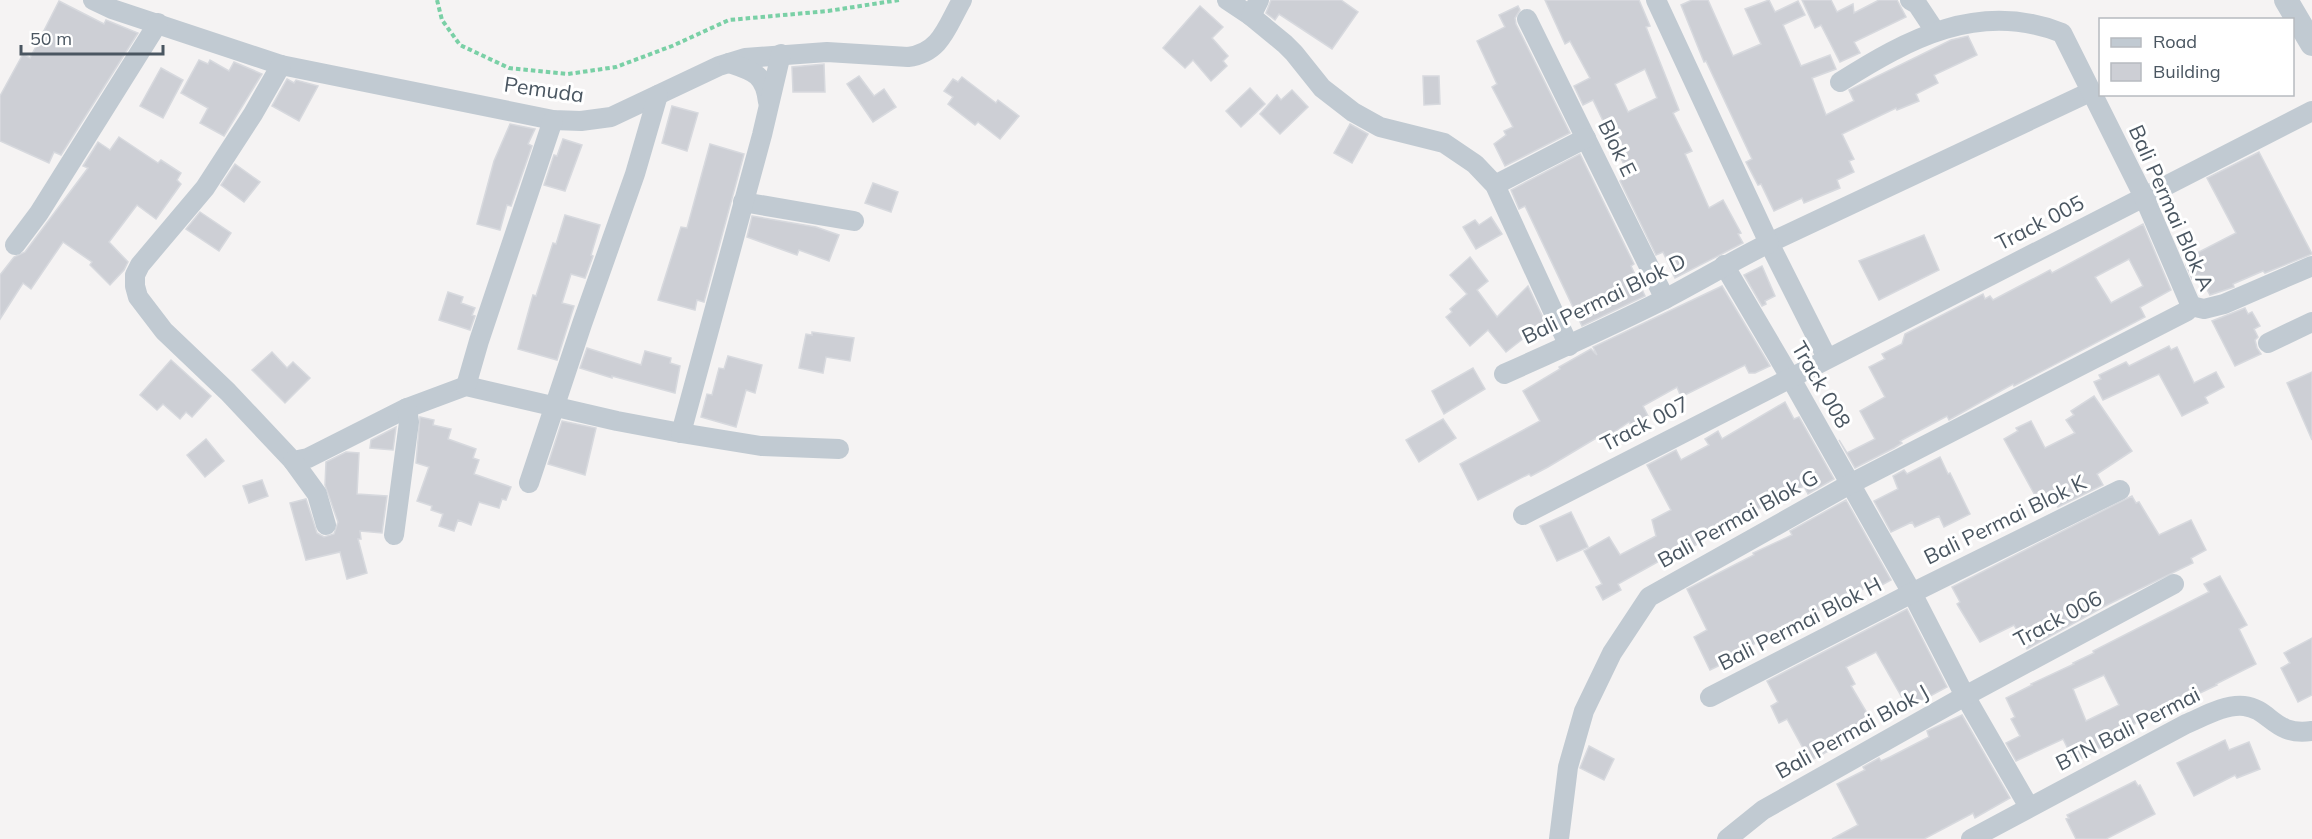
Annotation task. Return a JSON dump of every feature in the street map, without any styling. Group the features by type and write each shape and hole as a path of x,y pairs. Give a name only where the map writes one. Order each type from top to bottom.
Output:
{"street":[{"name":"Pemuda","path":"93,0 112,9 281,65 553,120 599,120 611,117 729,63 745,58 827,52 917,56 935,46 962,0"},
{"path":"1227,0 1255,8 1322,88 1353,112 1380,127 1444,143 1475,164 1494,185 1569,346"},
{"path":"1656,0 1769,243 1827,358"},
{"path":"1910,0 1917,4 1933,28"},
{"path":"2286,0 2312,44"},
{"name":"Bali Permai Blok A","path":"1840,82 1914,36 1955,19 1975,16 2010,16 2045,23 2062,33 2144,197 2191,306 2187,311 1850,484"},
{"name":"Blok E","path":"1527,19 1665,299"},
{"path":"15,245 39,213 158,23"},
{"path":"681,433 781,54"},
{"path":"729,63 748,69 760,78 767,89 768,102"},
{"path":"281,65 253,114 205,188 140,265 135,275 135,286 138,297 164,331 228,392 293,461 317,494 326,525"},
{"path":"1724,265 2090,92"},
{"path":"529,483 635,174 658,95"},
{"name":"Track 005","path":"1790,376 2312,111"},
{"path":"466,386 553,120"},
{"path":"1494,185 1586,138"},
{"path":"743,202 854,221"},
{"name":"Bali Permai Blok D","path":"1504,374 1569,346 1665,299 1724,265"},
{"name":"Track 008","path":"1724,265 1790,376 1912,594 1965,696 2029,807"},
{"path":"2191,306 2204,309 2224,304 2312,266"},
{"path":"2268,343 2312,322"},
{"name":"Track 007","path":"1523,515 1790,376"},
{"path":"293,461 317,454 407,408 466,386 556,405 617,421 681,433 761,446 839,449"},
{"path":"394,535 409,422 407,408"},
{"name":"Bali Permai Blok G","path":"1559,839 1568,767 1584,711 1612,653 1649,597 1850,484"},
{"name":"Bali Permai Blok K","path":"1912,594 2120,490"},
{"name":"Track 006","path":"1965,696 2174,584"},
{"name":"Bali Permai Blok H","path":"1710,697 1912,594"},
{"name":"Bali Permai Blok J","path":"1727,839 1763,810 1965,696"},
{"name":"BTN Bali Permai","path":"1971,839 2186,724 2219,710 2238,706 2250,707 2288,730 2312,730"}],"path":[{"path":"437,0 441,20 460,45 509,68 568,74 616,67 672,46 729,20 828,11 899,0"}],"building":[{"path":"1271,0 1341,0 1358,12 1332,49 1279,14 1275,20 1266,13"},
{"path":"1545,0 1639,0 1650,26 1646,27 1679,110 1673,113 1692,151 1685,154 1709,208 1723,200 1741,233 1738,234 1743,243 1675,278 1663,252 1656,255 1620,181 1629,175 1593,100 1583,105 1574,86 1590,78 1570,41 1565,44","holes":["1645,69 1657,98 1628,112 1615,84"]},
{"path":"1692,0 1708,0 1733,56 1761,44 1745,9 1769,0 1775,12 1798,1 1805,15 1783,25 1801,66 1830,55 1836,69 1812,78 1826,115 1854,101 1849,90 1951,40 1968,36 1977,55 1934,75 1938,83 1916,94 1919,101 1897,110 1896,108 1842,134 1854,159 1849,161 1854,172 1837,180 1840,188 1804,203 1802,198 1774,211 1761,184 1758,185 1746,162 1752,159 1706,61 1704,62 1681,5"},
{"path":"1802,0 1831,0 1837,12 1853,4 1854,13 1879,0 1897,0 1906,17 1854,42 1860,53 1840,62 1821,25 1815,28"},
{"path":"59,1 104,24 106,20 138,33 61,155 54,152 49,163 0,141 0,96 23,54 30,58"},
{"path":"1200,6 1223,27 1212,38 1228,56 1223,61 1227,66 1211,81 1193,60 1185,68 1163,48"},
{"path":"1518,6 1520,10 1515,18 1516,24 1570,133 1505,166 1494,144 1506,135 1504,131 1513,127 1492,87 1497,84 1477,41 1505,27 1499,15"},
{"path":"199,60 208,64 210,60 229,71 234,62 262,74 224,136 200,123 208,108 181,93"},
{"path":"824,64 825,92 793,92 792,67"},
{"path":"161,68 183,80 163,118 140,106"},
{"path":"859,76 874,96 884,89 896,107 873,122 847,84"},
{"path":"1423,76 1439,76 1440,104 1424,105"},
{"path":"962,77 996,103 998,100 1019,116 1000,139 978,122 975,125 948,104 953,97 944,91 953,79 958,82"},
{"path":"287,79 294,83 296,80 318,86 299,121 272,106"},
{"path":"1250,88 1265,104 1241,127 1226,111"},
{"path":"1292,90 1308,107 1280,134 1260,114 1277,95 1281,100"},
{"path":"672,106 698,113 687,151 662,143"},
{"path":"510,124 535,129 528,144 532,146 511,206 507,205 500,230 477,224 494,161"},
{"path":"1350,124 1368,134 1352,163 1334,153"},
{"path":"119,137 158,163 161,160 181,173 177,180 181,184 156,219 137,205 109,242 128,262 110,285 90,265 92,262 63,242 31,289 23,283 0,319 0,275 14,257 25,252 88,168 83,166 98,142 110,150"},
{"path":"563,139 582,145 565,191 544,185 554,155 557,156"},
{"path":"710,144 744,154 704,302 697,300 695,310 658,300 681,227 687,228"},
{"path":"2259,152 2312,254 2265,273 2263,271 2233,284 2234,287 2210,295 2199,275 2192,279 2186,265 2198,259 2195,254 2236,233 2207,178"},
{"path":"1580,154 1634,264 1631,266 1645,296 1582,326 1525,206 1519,209 1511,190"},
{"path":"235,164 260,182 244,202 221,185"},
{"path":"873,183 898,192 891,212 865,203"},
{"path":"200,212 231,233 219,251 186,229"},
{"path":"565,215 600,225 585,278 571,274 562,303 574,306 557,360 518,349 533,295 536,296 553,243 556,244"},
{"path":"752,216 816,227 839,235 829,261 799,250 797,255 747,237"},
{"path":"1491,217 1502,234 1476,249 1463,227 1475,220 1479,225"},
{"path":"2143,224 2171,290 2140,307 2145,317 2014,386 2013,384 1949,420 1947,416 1855,468 1839,440 1847,453 1875,439 1860,411 1885,397 1869,367 1885,359 1882,354 1902,344 1905,334 1983,294 1985,299 1990,296 1993,300 2050,270 2052,273","holes":["2129,259 2143,286 2111,303 2095,277"]},
{"path":"1924,235 1939,270 1879,300 1859,261"},
{"path":"1470,257 1488,281 1477,290 1497,317 1528,286 1546,324 1539,329 1538,327 1506,352 1488,330 1470,346 1446,317 1452,312 1450,309 1467,294 1450,275"},
{"path":"1762,266 1775,296 1765,301 1766,304 1762,306 1744,275"},
{"path":"1722,286 1770,366 1755,373 1749,373 1745,365 1681,397 1677,387 1643,406 1648,416 1631,425 1629,422 1601,441 1598,437 1531,476 1529,474 1478,500 1460,464 1540,421 1523,391 1591,349 1597,355 1593,347"},
{"path":"448,292 463,297 461,303 475,308 470,330 439,320"},
{"path":"2245,308 2248,314 2252,312 2260,326 2254,329 2258,337 2255,340 2257,348 2261,354 2235,366 2212,321"},
{"path":"812,332 854,338 850,361 826,357 823,373 799,368 806,334 812,335"},
{"path":"2169,346 2171,350 2177,347 2194,383 2216,372 2224,387 2205,397 2208,403 2182,416 2159,374 2103,400 2094,382 2101,379 2099,375 2126,362 2129,366"},
{"path":"587,348 641,365 645,351 671,358 670,363 680,366 675,393 580,368"},
{"path":"272,352 287,368 293,362 310,378 285,403 252,370"},
{"path":"728,356 762,365 755,393 746,390 736,427 701,417 707,394 712,395 719,368 724,369"},
{"path":"171,360 211,396 192,417 186,412 180,419 163,404 157,410 140,395"},
{"path":"1473,368 1485,389 1444,414 1432,391"},
{"path":"2312,372 2312,440 2287,383"},
{"path":"2094,396 2132,451 2097,474 2103,485 2058,507 2050,492 2037,499 2004,439 2018,431 2016,428 2031,421 2045,448 2075,433 2066,420 2074,415 2071,411"},
{"path":"1785,402 1794,419 1799,417 1834,479 1808,494 1804,486 1745,516 1672,559 1670,555 1618,584 1621,590 1603,600 1596,587 1602,584 1584,551 1609,537 1620,555 1656,536 1652,520 1671,510 1647,465 1676,450 1681,460 1709,445 1705,439 1718,431 1722,439"},
{"path":"420,417 434,420 433,425 451,429 448,439 476,449 473,458 479,460 474,474 511,487 506,500 502,499 499,508 479,502 471,525 458,520 454,531 439,526 443,514 431,510 432,506 417,501 429,467 416,463"},
{"path":"1443,419 1456,438 1419,462 1406,440"},
{"path":"562,421 596,428 585,475 548,464"},
{"path":"396,427 393,450 370,448 371,440"},
{"path":"206,439 224,461 205,477 187,455"},
{"path":"346,452 359,453 357,494 387,496 382,533 360,531 361,539 358,539 367,573 347,579 340,552 306,560 290,503 306,499 317,533 324,537 334,534 338,522 325,485 326,462"},
{"path":"1940,457 1970,514 1944,527 1939,516 1915,527 1912,522 1891,532 1874,501 1898,489 1893,476 1904,470 1907,474"},
{"path":"262,480 268,496 249,503 243,486"},
{"path":"2132,496 2136,503 2139,502 2159,535 2191,520 2206,550 2191,558 2193,563 2105,606 2027,649 2014,625 1980,642 1957,604 1960,602 1952,587"},
{"path":"1846,500 1891,580 1882,585 1880,581 1808,615 1810,619 1772,639 1770,636 1740,651 1741,655 1710,670 1694,637 1707,630 1687,589 1754,555 1753,553 1792,535 1790,531"},
{"path":"1571,512 1588,547 1557,561 1540,526"},
{"path":"2220,576 2247,625 2239,629 2256,664 2126,728 2128,731 2117,736 2119,740 2081,759 2078,754 2072,757 2063,739 2016,761 2006,743 2020,736 2011,719 2015,717 2006,698 2209,592 2204,584","holes":["2104,675 2119,705 2086,721 2073,689"]},
{"path":"1907,609 1947,687 1908,708 1876,652 1846,667 1855,684 1851,686 1873,723 1857,733 1858,735 1810,761 1787,719 1779,723 1771,706 1778,702 1767,681"},
{"path":"2312,638 2312,695 2298,702 2281,668 2290,663 2284,653"},
{"path":"1962,715 2010,798 1975,818 1973,813 1924,839 1832,839 1858,825 1837,784 1865,770 1863,767 1879,758 1881,761 1929,737 1927,731"},
{"path":"2225,740 2229,750 2249,742 2260,769 2237,778 2235,775 2194,796 2177,763"},
{"path":"1589,746 1614,759 1604,780 1580,768"},
{"path":"2135,781 2138,786 2140,785 2155,814 2106,839 2076,839 2066,819 2069,818 2067,815"}]}
